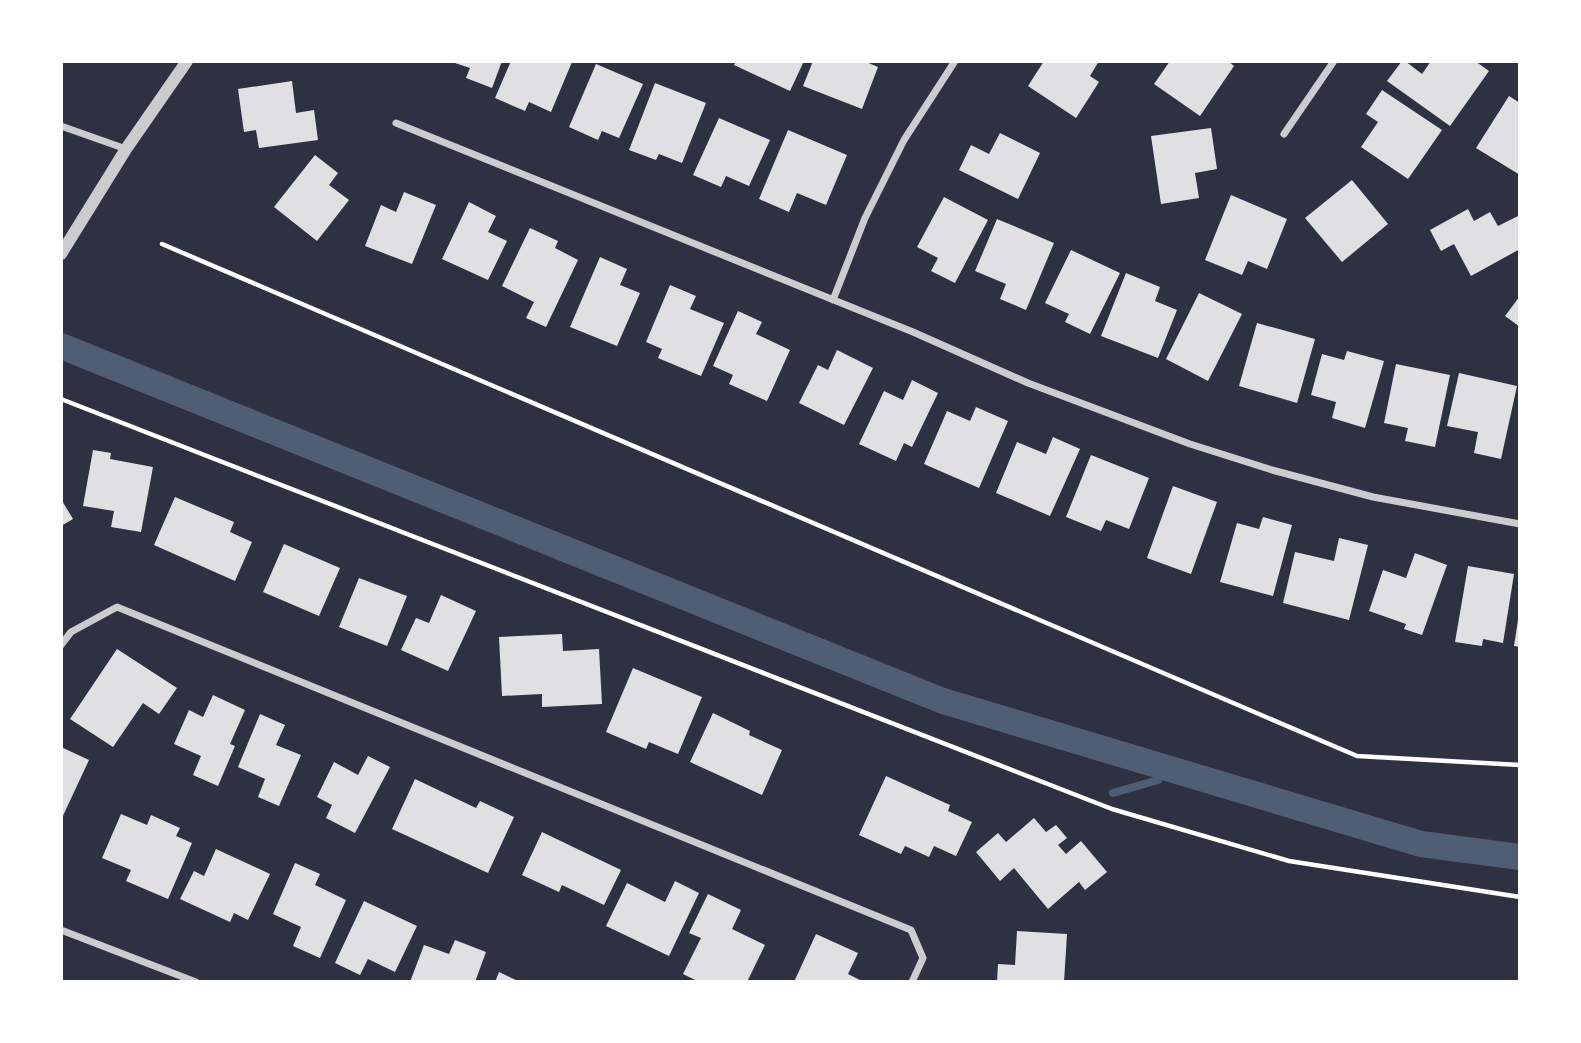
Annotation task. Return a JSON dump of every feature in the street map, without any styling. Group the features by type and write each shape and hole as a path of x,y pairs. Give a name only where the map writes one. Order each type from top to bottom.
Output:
{"street":[{"path":"61,254 126,149 187,61"},
{"path":"832,300 865,218 904,140 955,61"},
{"path":"1284,134 1334,61"},
{"path":"396,123 914,332 1028,383 1189,444 1373,497 1520,524"},
{"path":"61,126 126,149"},
{"path":"61,645 71,632 117,607 911,930 923,958 912,982"},
{"path":"61,930 196,982"}],"path":[{"path":"162,244 1357,757 1520,765"},
{"path":"61,399 1112,809 1289,861 1520,897"}],"building":[{"path":"502,61 492,88 466,78 470,68 452,62"},
{"path":"511,61 572,62 551,112 529,102 525,111 495,98"},
{"path":"736,61 804,61 790,91 734,65"},
{"path":"813,61 864,61 878,67 862,109 803,86"},
{"path":"1044,61 1099,61 1090,76 1099,82 1076,118 1028,86"},
{"path":"1170,61 1228,61 1234,66 1200,116 1154,84"},
{"path":"1402,61 1422,74 1431,61 1475,61 1489,71 1450,126 1387,81"},
{"path":"596,64 643,84 619,138 602,131 598,140 569,127"},
{"path":"292,81 296,113 314,110 318,140 259,148 256,130 244,132 238,89"},
{"path":"655,83 706,103 682,163 659,154 656,160 629,150"},
{"path":"1382,90 1442,130 1408,179 1361,147 1378,122 1366,114"},
{"path":"1509,96 1520,103 1520,175 1476,148"},
{"path":"719,118 770,140 749,186 726,176 721,187 693,175"},
{"path":"1211,128 1217,169 1195,173 1199,198 1161,204 1151,136"},
{"path":"788,130 847,155 826,205 797,193 789,212 759,199"},
{"path":"1000,133 1040,153 1018,199 959,170 971,145 989,154"},
{"path":"315,155 338,173 329,185 349,200 317,241 274,207"},
{"path":"1352,180 1388,224 1342,262 1305,218"},
{"path":"404,192 436,205 412,264 365,246 381,205 396,212"},
{"path":"1231,195 1287,219 1267,269 1248,261 1242,275 1205,260"},
{"path":"944,197 988,220 955,283 931,271 938,258 917,247"},
{"path":"469,202 496,216 488,232 507,241 488,280 442,259"},
{"path":"1468,209 1474,221 1490,212 1498,226 1518,216 1520,219 1520,249 1471,276 1454,244 1441,251 1430,230"},
{"path":"997,219 1054,243 1026,310 1000,299 1006,284 975,271"},
{"path":"530,228 558,241 555,248 578,260 546,327 526,318 534,302 502,286"},
{"path":"1071,250 1120,273 1090,334 1065,322 1069,314 1045,303"},
{"path":"600,257 627,269 620,285 640,293 617,346 570,327"},
{"path":"1126,273 1160,287 1155,301 1177,310 1158,358 1101,336"},
{"path":"670,285 696,296 690,309 724,323 701,376 658,358 662,349 646,342"},
{"path":"1199,293 1242,314 1208,381 1166,359"},
{"path":"1520,296 1520,327 1505,316"},
{"path":"738,311 762,322 756,334 790,350 767,401 729,384 733,375 713,366"},
{"path":"1257,323 1315,339 1297,403 1239,386"},
{"path":"837,350 873,368 844,425 799,403 818,365 828,370"},
{"path":"1347,351 1384,361 1365,428 1332,418 1336,402 1311,395 1322,354 1344,360"},
{"path":"1396,364 1450,375 1435,447 1405,441 1408,428 1384,423"},
{"path":"1459,373 1517,386 1501,459 1474,453 1478,432 1447,426"},
{"path":"912,380 938,393 912,447 904,443 896,461 859,444 884,391 903,400"},
{"path":"976,407 1008,421 979,488 924,464 947,411 970,421"},
{"path":"1053,437 1080,449 1050,516 996,493 1017,442 1046,454"},
{"path":"93,450 111,453 110,459 153,467 141,532 111,527 114,511 83,506"},
{"path":"1091,455 1149,478 1129,529 1106,520 1101,531 1066,517"},
{"path":"1173,486 1217,502 1191,574 1147,558"},
{"path":"175,497 234,522 230,532 252,542 235,581 154,545"},
{"path":"61,499 73,519 61,526"},
{"path":"1263,517 1292,525 1273,596 1220,582 1237,523 1259,529"},
{"path":"1339,538 1368,545 1349,620 1283,603 1295,552 1334,561"},
{"path":"284,544 340,568 319,616 263,592"},
{"path":"1415,553 1447,565 1422,635 1404,629 1406,624 1369,611 1383,570 1406,578"},
{"path":"1468,566 1514,574 1503,643 1483,639 1482,646 1455,642"},
{"path":"359,578 407,596 387,646 339,627"},
{"path":"441,595 476,611 448,671 401,650 416,618 429,623"},
{"path":"1520,620 1520,647 1514,646"},
{"path":"562,634 563,651 599,649 602,704 542,707 542,694 502,696 499,637"},
{"path":"117,649 177,688 159,714 143,703 113,747 70,719"},
{"path":"633,668 702,697 678,754 649,742 646,749 606,732"},
{"path":"213,695 245,710 230,744 235,746 218,786 193,775 201,756 174,744 189,710 203,717"},
{"path":"713,713 750,731 749,735 782,750 762,795 690,762"},
{"path":"260,714 285,725 276,745 301,755 279,806 258,797 265,779 238,767"},
{"path":"61,747 89,760 61,820"},
{"path":"368,756 390,767 355,833 326,818 332,805 317,797 334,762 358,775"},
{"path":"886,776 950,805 948,811 972,822 956,856 934,846 929,857 905,846 901,854 859,835"},
{"path":"415,779 476,808 480,801 514,817 488,873 392,829"},
{"path":"121,814 147,825 151,815 180,828 176,836 192,843 168,899 126,881 131,870 102,858"},
{"path":"1034,818 1046,832 1056,825 1067,838 1058,845 1066,854 1081,841 1107,872 1085,890 1079,882 1048,909 1014,868 1000,881 976,852 998,833 1006,842"},
{"path":"542,832 621,870 604,905 562,885 559,892 522,875"},
{"path":"216,849 270,874 248,920 234,913 230,922 180,899 194,871 204,876"},
{"path":"295,863 320,874 315,885 346,900 320,958 293,946 301,927 273,914"},
{"path":"675,881 699,893 669,956 606,926 627,883 665,902"},
{"path":"708,894 741,910 732,929 765,945 747,982 699,982 683,974 701,938 689,933"},
{"path":"364,901 417,926 395,972 368,959 360,975 335,963"},
{"path":"1017,931 1067,934 1064,982 997,982 998,964 1015,965"},
{"path":"816,934 858,953 848,974 860,980 859,982 794,982"},
{"path":"455,940 486,952 475,982 410,982 424,945 449,954"},
{"path":"499,972 520,982 495,982"}],"waterway":[{"path":"61,346 943,701 1421,844 1520,857"},
{"path":"1113,793 1158,780"}]}
